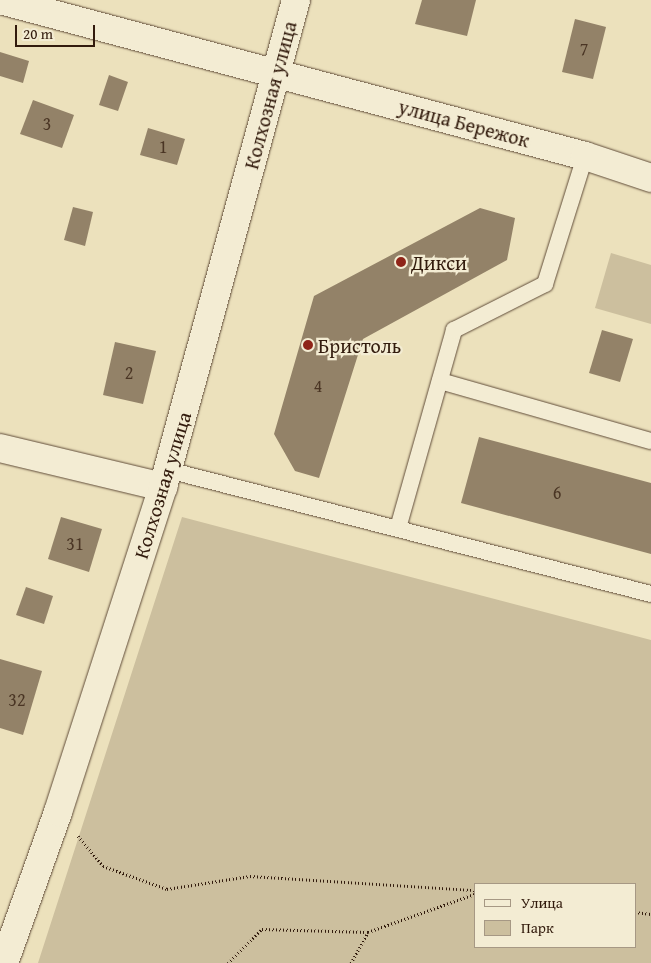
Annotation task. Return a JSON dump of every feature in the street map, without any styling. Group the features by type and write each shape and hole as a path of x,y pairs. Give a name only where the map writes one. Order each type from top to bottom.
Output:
{"street":[{"name":"улица Бережок","path":"0,0 585,156 651,178"},
{"name":"Колхозная улица","path":"4,963 58,812 166,479 296,0"},
{"path":"0,448 166,479"}],"lane":[{"path":"398,528 454,330 545,284 585,156"},
{"path":"440,381 651,441"},
{"path":"166,479 398,528 651,594"}],"path":[{"path":"58,812 102,866 167,889 250,876 473,890"},
{"path":"228,963 262,930 368,932 473,895"},
{"path":"636,912 651,914"},
{"path":"351,963 368,932"}],"green space":[{"path":"611,253 651,265 651,324 595,308"},
{"path":"182,517 651,640 651,963 38,963"}],"building":[{"path":"422,0 476,0 467,36 415,24"},
{"path":"575,19 606,27 593,79 562,72"},
{"path":"0,52 29,61 23,83 0,76"},
{"path":"109,75 128,82 118,111 99,105"},
{"path":"33,100 74,115 62,148 20,134"},
{"path":"148,128 185,139 177,165 140,155"},
{"path":"73,207 93,212 85,246 64,240"},
{"path":"480,208 515,218 507,260 363,339 319,478 295,471 274,434 314,296"},
{"path":"602,330 633,339 620,382 589,373"},
{"path":"115,342 156,351 143,404 103,395"},
{"path":"479,437 651,483 651,554 461,503"},
{"path":"61,517 102,529 89,572 48,559"},
{"path":"26,587 53,596 44,624 16,615"},
{"path":"0,659 42,671 23,735 0,728"}],"place":[{"name":"Дикси","path":"401,262"},
{"name":"Бристоль","path":"308,345"}]}
